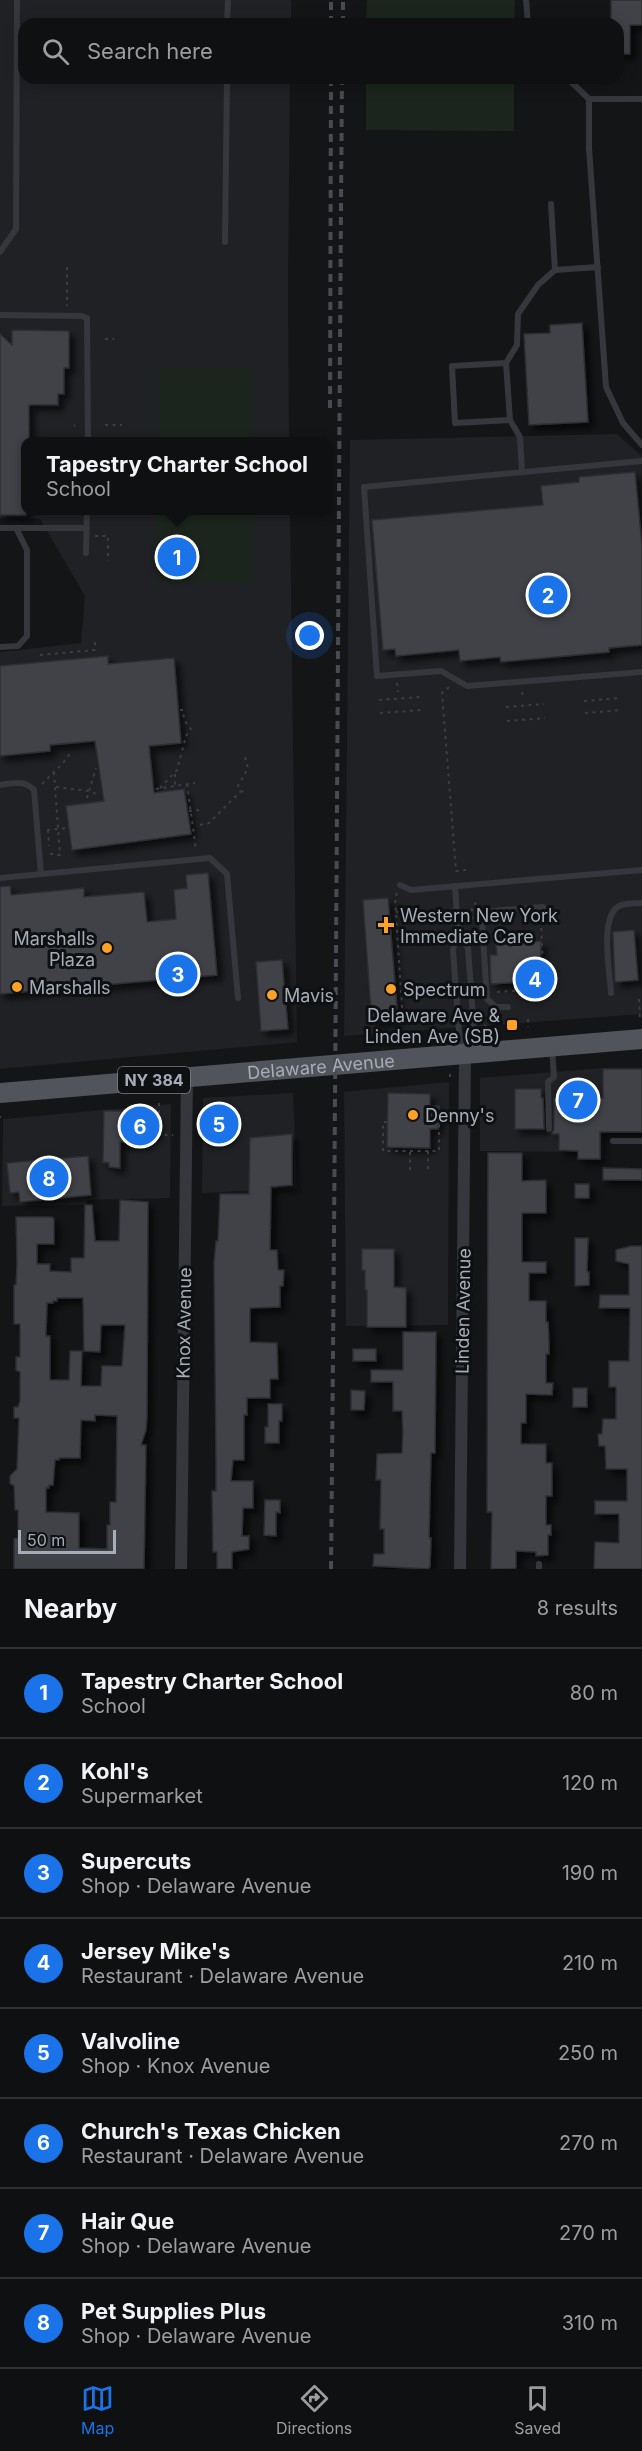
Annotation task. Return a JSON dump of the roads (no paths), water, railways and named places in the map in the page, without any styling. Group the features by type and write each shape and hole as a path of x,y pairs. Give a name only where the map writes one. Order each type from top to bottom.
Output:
{"main road":[{"name":"Delaware Avenue","path":"0,1093 642,1039"}],"street":[{"name":"Linden Avenue","path":"460,1569 465,1054"},
{"name":"Knox Avenue","path":"182,1569 187,1077"}],"lane":[{"path":"0,252 16,229 16,0"},
{"path":"227,18 228,0"},
{"path":"526,0 528,18"},
{"path":"225,242 227,84"},
{"path":"573,84 589,99 642,99"},
{"path":"589,99 589,148 606,387 623,423 642,445"},
{"path":"551,204 555,270"},
{"path":"522,472 520,437 510,420 506,363 517,345 518,314 538,285 555,270 598,267"},
{"path":"0,315 82,316 87,318 88,437"},
{"path":"506,363 452,366 455,423 510,420"},
{"path":"642,461 364,487 377,676 441,671 466,686 642,672"},
{"path":"86,553 87,515"},
{"path":"0,528 86,528"},
{"path":"0,647 18,646 27,636 27,550 16,528"},
{"path":"0,785 23,783 29,784 34,790 41,874"},
{"path":"0,878 210,858 227,874 238,998"},
{"path":"400,885 411,890 642,870"},
{"path":"455,886 458,932 453,950 459,1032 465,1054"},
{"path":"611,993 607,925 610,914 618,907 642,903"},
{"path":"508,1007 496,1007 487,999 483,917 492,911 543,907"},
{"path":"458,932 468,948 474,1031 465,1054"},
{"path":"549,1129 548,1082 554,1077 552,1047"},
{"path":"613,1141 642,1141"}],"railway":[{"path":"331,0 331,18"},
{"path":"343,0 343,18"},
{"path":"330,408 331,84"},
{"path":"331,1569 342,84"}],"place":[{"name":"Tapestry Charter School","path":"177,557"},
{"name":"Kohl's","path":"548,595"},
{"name":"Western New York Immediate Care","path":"386,925"},
{"name":"Marshalls Plaza","path":"107,948"},
{"name":"Supercuts","path":"178,974"},
{"name":"Jersey Mike's","path":"535,979"},
{"name":"Marshalls","path":"17,987"},
{"name":"Spectrum","path":"391,989"},
{"name":"Mavis","path":"272,995"},
{"name":"Delaware Ave & Linden Ave (SB)","path":"512,1025"},
{"name":"Hair Que","path":"578,1100"},
{"name":"Denny's","path":"413,1115"},
{"name":"Valvoline","path":"219,1124"},
{"name":"Church's Texas Chicken","path":"140,1126"},
{"name":"Pet Supplies Plus","path":"49,1178"}]}
